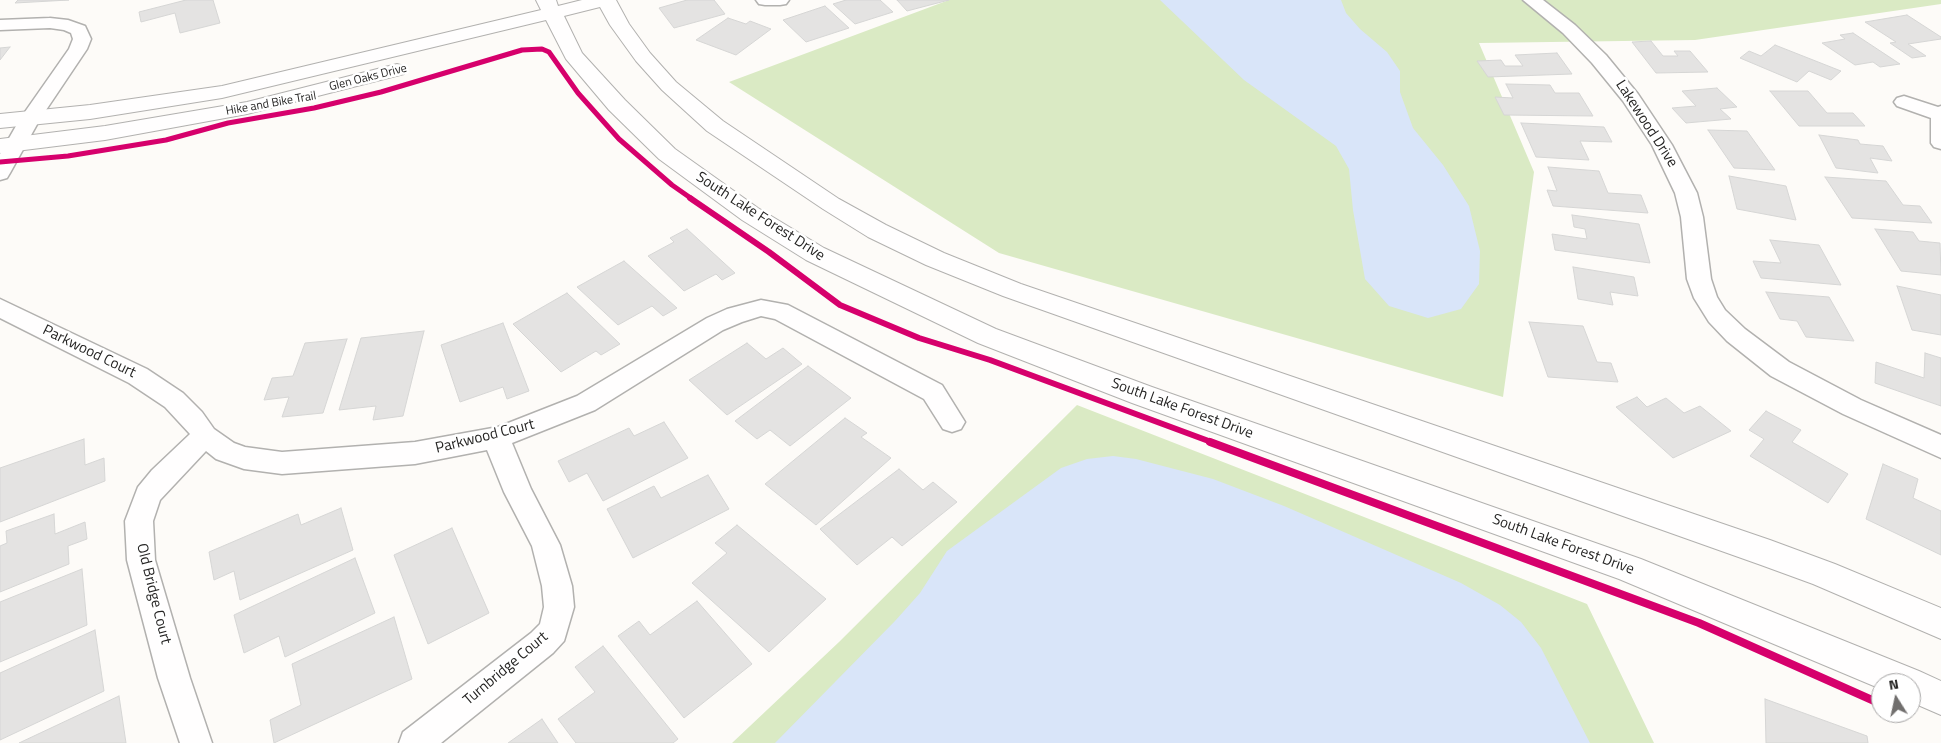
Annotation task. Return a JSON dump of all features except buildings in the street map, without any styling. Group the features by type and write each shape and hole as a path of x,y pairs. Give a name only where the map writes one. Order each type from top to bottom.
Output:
{"main road":[{"name":"Glen Oaks Drive","path":"0,121 140,106 222,92 552,14 610,8"},
{"path":"610,8 643,57 669,86 721,131 831,204 877,231 935,259 1012,290 1770,554 1824,574 1941,624"},
{"name":"Glen Oaks Drive","path":"8,145 106,133 247,108 552,14"},
{"name":"South Lake Forest Drive","path":"552,14 573,55 610,98 667,154 750,214 807,249 894,293 987,336 1142,395 1630,569 1884,673"},
{"path":"1921,689 1941,698"}],"street":[{"path":"765,0 780,0"},
{"name":"Lakewood Drive","path":"1532,0 1569,28 1600,59 1631,98 1662,145 1686,193 1692,217 1699,279 1706,298 1717,316 1736,335 1780,369 1852,407 1941,447"},
{"path":"0,25 68,25 79,30 82,39 78,49 30,119 8,145 0,173"},
{"path":"1904,102 1941,113 1941,143"},
{"name":"Parkwood Court","path":"0,307 30,324 138,376 174,400 193,419 205,436 225,451 244,458 282,463 415,453 498,437 531,426 586,403 715,324 735,315 761,308 780,311 933,392 952,422"},
{"name":"Old Bridge Court","path":"196,743 174,678 141,560 139,521 148,495 162,478 205,436"},
{"name":"Turnbridge Court","path":"415,743 542,643 553,631 559,606 557,586 546,545 518,492 500,448 498,437"}],"green space":[{"path":"949,0 1941,0 1941,4 1695,40 1479,43 1534,172 1503,397 999,253 729,82"},
{"path":"1077,405 1587,604 1654,743 732,743 839,642"}],"water":[{"path":"1160,0 1341,0 1346,13 1360,29 1387,52 1400,71 1400,92 1413,128 1443,165 1469,206 1480,251 1479,284 1461,309 1428,318 1389,306 1365,279 1353,210 1349,169 1336,146 1244,80"},
{"path":"1113,456 1136,459 1213,479 1284,506 1461,583 1500,605 1521,622 1541,648 1590,743 775,743 895,621 920,593 947,551 1061,468 1087,459"}],"cycle path":[{"name":"Hike and Bike Trail","path":"0,162 68,156 166,140 228,123 314,108 381,92 522,50 542,49 549,52 578,93 619,139 653,169 672,185 769,252 840,305 919,338 990,360 1699,623 1871,700"}]}
